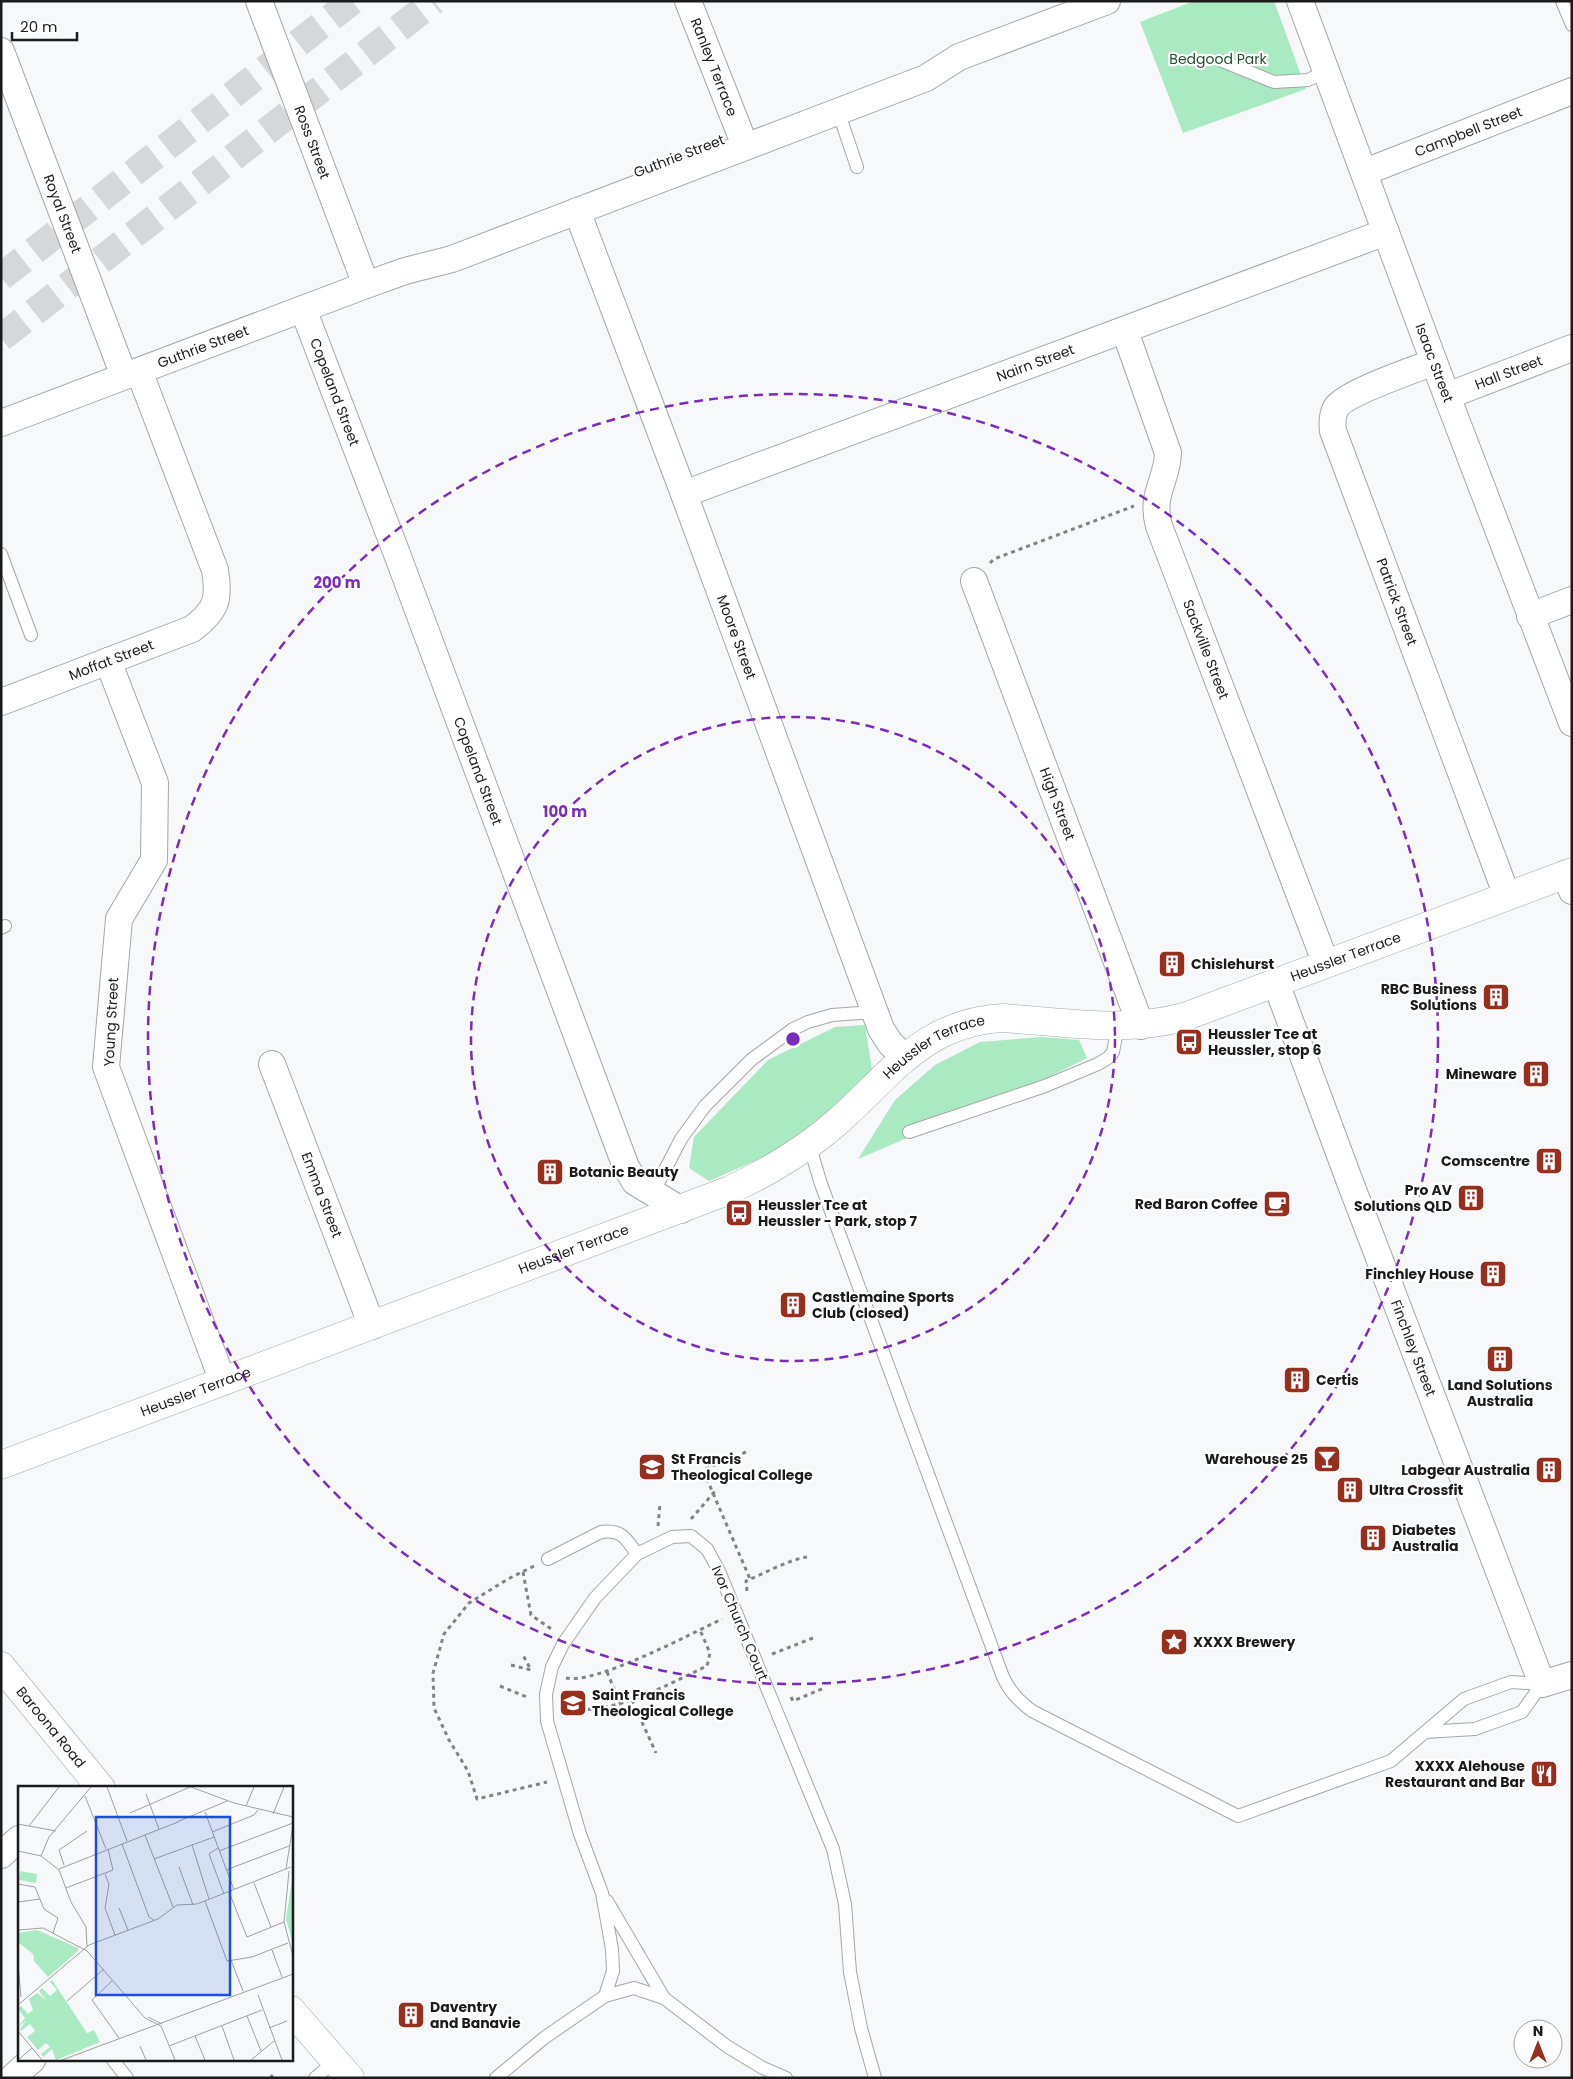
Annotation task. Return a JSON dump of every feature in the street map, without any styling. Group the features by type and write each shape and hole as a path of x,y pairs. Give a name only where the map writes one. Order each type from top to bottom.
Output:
{"street":[{"name":"Ross Street","path":"260,1 366,284"},
{"name":"Ranley Terrace","path":"688,1 740,133"},
{"name":"Guthrie Street","path":"1,423 366,284 405,271 452,259 926,78 959,57 1107,1"},
{"name":"Isaac Street","path":"1300,1 1434,362 1572,723"},
{"name":"Royal Street","path":"1,51 131,373 215,570 217,596 214,608"},
{"name":"Guthrie Street","path":"405,271 446,245 922,62 959,57"},
{"name":"Campbell Street","path":"1365,172 1572,91"},
{"name":"Moore Street","path":"577,210 684,494 874,1012 886,1036 904,1057"},
{"name":"Nairn Street","path":"684,494 1386,232"},
{"name":"Copeland Street","path":"303,309 626,1167 635,1182 681,1210"},
{"name":"Sackville Street","path":"1125,331 1168,453 1166,468 1156,499 1156,515 1159,526 1326,964"},
{"name":"Hall Street","path":"1447,396 1572,348"},
{"name":"Patrick Street","path":"1434,362 1347,397 1335,409 1332,431 1507,896"},
{"name":"High Street","path":"974,581 1129,1026"},
{"path":"1530,616 1572,600"},
{"name":"Moffat Street","path":"1,702 192,628 204,620 214,608"},
{"name":"Young Street","path":"108,661 155,783 155,792 154,860 119,919 106,1067 223,1382"},
{"name":"Heussler Terrace","path":"1,1465 730,1190 786,1161 835,1124 904,1057 932,1038 948,1030 984,1019 1003,1018 1129,1026 1184,1017 1507,896 1570,879"},
{"name":"Finchley Street","path":"1276,983 1542,1684"},
{"name":"Emma Street","path":"272,1064 372,1326"},
{"name":"Baroona Road","path":"1,1666 90,1784"},
{"path":"1542,1684 1572,1675"},
{"path":"1,1855 18,1840"},
{"path":"292,2011 333,2072"},
{"path":"12,2078 30,2062"}],"lane":[{"path":"1562,1 1572,24"},
{"path":"1222,60 1274,82 1308,80 1327,71"},
{"path":"838,111 857,167"},
{"path":"1,554 31,635"},
{"path":"653,1193 680,1139 705,1106 751,1060 793,1029 808,1022 832,1015 874,1012"},
{"path":"909,1132 1045,1086 1098,1064 1108,1058 1113,1052 1129,1026"},
{"path":"809,1144 821,1184 1008,1689 1014,1696 1042,1717 1238,1816 1390,1761 1464,1699 1511,1682 1542,1684"},
{"path":"548,1559 601,1532 610,1531 620,1533 627,1539 637,1554"},
{"path":"664,1998 602,1893 580,1834 547,1721 546,1694 550,1674 563,1644 596,1598 637,1554 672,1537 691,1536"},
{"name":"Ivor Church Court","path":"691,1536 707,1549 719,1571 833,1849 845,1904 850,1972 861,2028 875,2078"},
{"path":"1425,1732 1475,1729 1522,1712 1542,1684"},
{"path":"602,1893 612,1949 613,1971 605,1996"},
{"path":"496,2078 544,2038 605,1996 634,1988 664,1998 728,2047 763,2068 786,2078"},
{"path":"115,2062 127,2078"}],"path":[{"path":"974,581 994,558 1137,505"},
{"path":"746,1452 703,1470 750,1579"},
{"path":"691,1536 690,1521 717,1489"},
{"path":"748,1599 746,1581 779,1568 792,1560 807,1557"},
{"path":"548,1559 469,1604 444,1634 433,1673 434,1708 449,1740 468,1771 477,1799 564,1777"},
{"path":"523,1572 531,1614 550,1628"},
{"path":"511,1665 574,1680 607,1672 700,1630 722,1618"},
{"path":"577,1710 621,1705 707,1666 710,1654 700,1630"},
{"path":"767,1646 770,1654 813,1638"},
{"path":"523,1655 531,1670"},
{"path":"607,1672 621,1705"},
{"path":"500,1686 532,1698"},
{"path":"789,1695 793,1701 824,1688"},
{"path":"632,1700 656,1753"},
{"path":"270,2078 274,2074"}],"green space":[{"name":"Bedgood Park","path":"1194,1 1274,1 1306,89 1183,133 1140,22"},
{"path":"865,1025 872,1069 798,1142 709,1181 689,1168 694,1137 768,1060 835,1027"},
{"path":"1041,1037 1079,1040 1087,1058 1045,1079 858,1159 895,1100 935,1065 980,1042"}],"tunnel":[{"path":"1,277 352,1"},
{"path":"1,338 434,1"}],"place":[{"name":"Chislehurst","path":"1172,964"},
{"name":"RBC Business Solutions","path":"1496,997"},
{"name":"Heussler Tce at Heussler, stop 6","path":"1189,1042"},
{"name":"Mineware","path":"1536,1074"},
{"name":"Comscentre","path":"1549,1161"},
{"name":"Botanic Beauty","path":"550,1172"},
{"name":"Pro AV Solutions QLD","path":"1471,1198"},
{"name":"Red Baron Coffee","path":"1277,1204"},
{"name":"Heussler Tce at Heussler - Park, stop 7","path":"739,1213"},
{"name":"Finchley House","path":"1493,1274"},
{"name":"Castlemaine Sports Club (closed)","path":"793,1305"},
{"name":"Land Solutions Australia","path":"1500,1359"},
{"name":"Certis","path":"1297,1380"},
{"name":"Warehouse 25","path":"1327,1459"},
{"name":"St Francis Theological College","path":"652,1467"},
{"name":"Labgear Australia","path":"1549,1470"},
{"name":"Ultra Crossfit","path":"1350,1490"},
{"name":"Diabetes Australia","path":"1373,1538"},
{"name":"XXXX Brewery","path":"1174,1642"},
{"name":"Saint Francis Theological College","path":"573,1703"},
{"name":"XXXX Alehouse Restaurant and Bar","path":"1544,1774"},
{"name":"Daventry and Banavie","path":"411,2015"}]}
